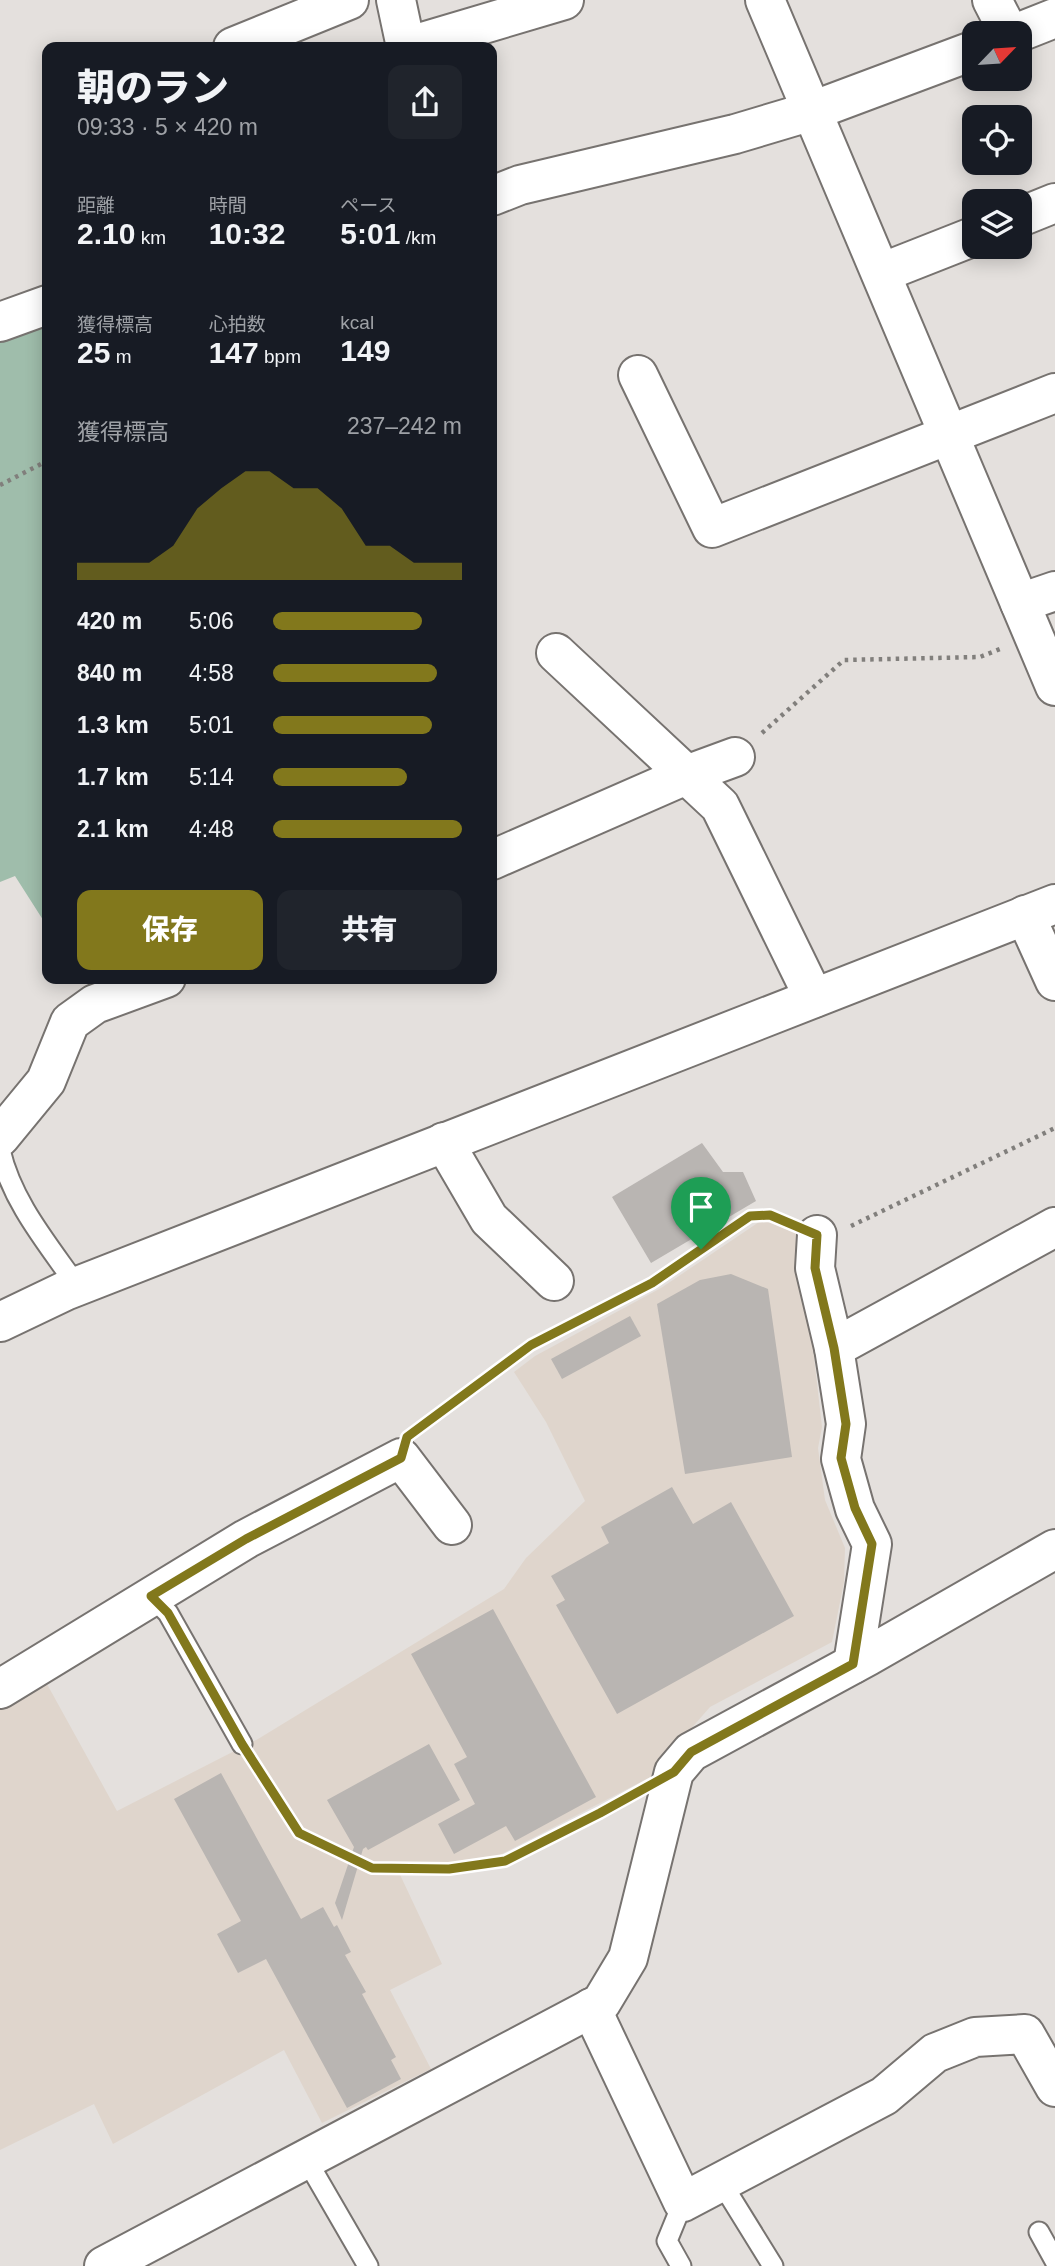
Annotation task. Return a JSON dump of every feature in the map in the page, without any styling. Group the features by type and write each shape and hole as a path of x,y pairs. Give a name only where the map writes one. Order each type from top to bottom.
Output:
{"street":[{"path":"245,42 349,0"},
{"path":"396,0 405,42"},
{"path":"423,42 564,0"},
{"path":"765,0 950,435 1036,610 1055,686"},
{"path":"992,0 1003,21"},
{"path":"1032,27 1055,18"},
{"path":"497,194 520,185 735,134 812,111 962,55"},
{"path":"1032,212 1055,203"},
{"path":"881,273 962,241"},
{"path":"0,322 42,307"},
{"path":"638,374 712,528 1055,393"},
{"path":"556,653 720,806 814,998"},
{"path":"497,858 687,775 735,757"},
{"path":"0,1322 77,1286 1040,909 1055,981"},
{"path":"0,1137 46,1082 70,1022 95,1004 150,984"},
{"path":"444,1142 489,1219 554,1281"},
{"path":"834,1348 1055,1227"},
{"path":"817,1235 815,1268 834,1348 846,1424 841,1458 855,1508 872,1544 853,1664"},
{"path":"0,1689 246,1539 401,1458 452,1525"},
{"path":"104,2266 601,2003 628,1958 674,1772 691,1752 1055,1549"},
{"path":"591,2008 683,2202 884,2096 934,2053 975,2037 1025,2034 1055,2087"}],"lane":[{"path":"0,1150 19,1202 77,1286"},
{"path":"151,1596 168,1613 242,1744"},
{"path":"306,2159 368,2266"},
{"path":"721,2182 773,2266"},
{"path":"681,2266 667,2241 683,2202"},
{"path":"1039,2232 1055,2261"}],"path":[{"path":"0,485 42,464"},
{"path":"735,757 844,660 980,657 1036,610"},
{"path":"401,1458 407,1437 531,1345 652,1283 750,1216 770,1215 817,1235 853,1225 1055,1128"},
{"path":"242,1744 299,1833 372,1868 449,1869 505,1861 674,1772"}],"shaded area":[{"path":"762,1220 808,1237 824,1343 813,1348 822,1427 818,1448 825,1500 845,1548 844,1582 832,1642 710,1707 668,1755 662,1771 494,1858 442,1866 395,1864 442,1964 390,1990 431,2069 322,2123 284,2050 113,2144 94,2104 0,2150 0,1703 42,1675 117,1811 258,1739 504,1589 526,1558 585,1501 546,1422 514,1372 535,1356 661,1288"}],"green space":[{"path":"42,319 42,918 15,876 0,882 0,336"}],"building":[{"path":"702,1143 723,1172 743,1172 756,1201 651,1263 612,1197"},
{"path":"731,1274 768,1289 792,1457 685,1474 657,1304 700,1280"},
{"path":"630,1316 641,1336 562,1379 551,1359"},
{"path":"672,1487 693,1524 731,1502 794,1616 617,1714 556,1605 565,1600 551,1576 609,1543 601,1527"},
{"path":"493,1609 596,1797 515,1841 506,1826 454,1854 438,1824 475,1804 454,1764 467,1757 411,1654"},
{"path":"429,1744 460,1800 368,1850 366,1847 363,1849 342,1920 335,1903 354,1847 327,1800"},
{"path":"221,1773 301,1919 323,1907 334,1927 337,1925 351,1952 345,1955 366,1992 362,1994 396,2057 391,2060 401,2079 347,2108 266,1959 238,1973 217,1934 241,1921 174,1799"}],"route":[{"path":"770,1215 817,1235 815,1268 834,1348 846,1424 841,1458 855,1508 872,1544 853,1664 691,1752 674,1772 505,1861 449,1869 372,1868 299,1833 242,1744 168,1613 151,1596 246,1539 401,1458 407,1437 531,1345 652,1283 701,1249 750,1216 770,1215"}]}
